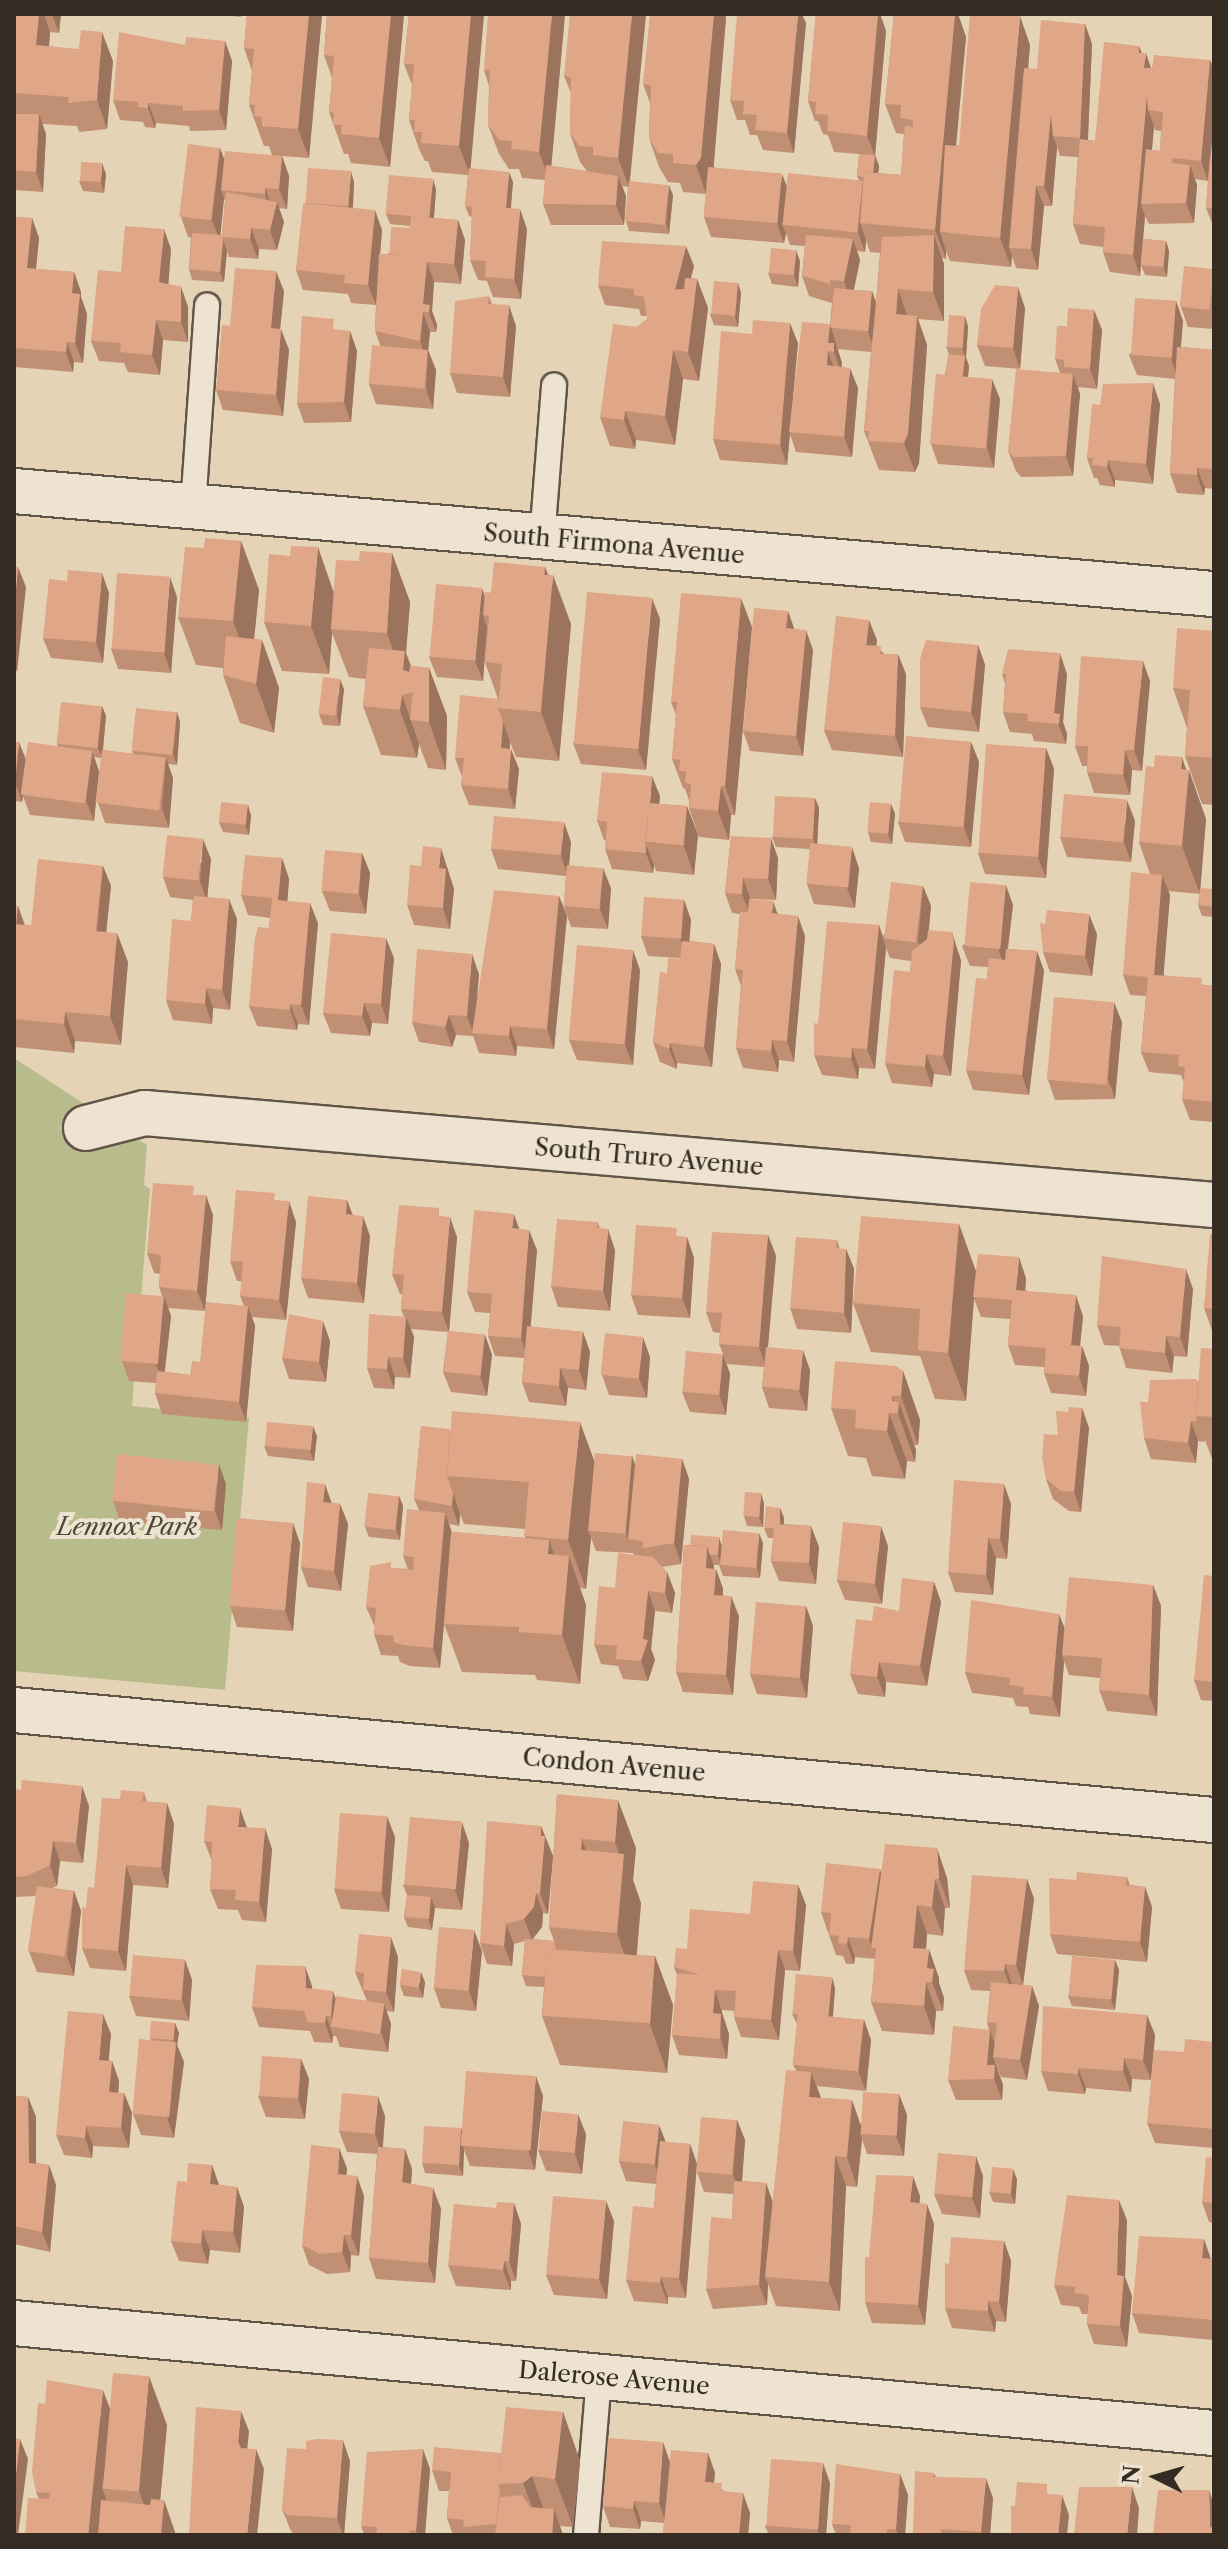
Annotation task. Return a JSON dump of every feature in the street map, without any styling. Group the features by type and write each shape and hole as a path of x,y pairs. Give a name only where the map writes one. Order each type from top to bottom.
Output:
{"street":[{"name":"South Firmona Avenue","path":"14,491 542,539 1214,594"},
{"name":"South Truro Avenue","path":"86,1128 145,1113 1214,1205"},
{"name":"Condon Avenue","path":"14,1710 1214,1820"},
{"name":"Dalerose Avenue","path":"14,2323 1214,2433"}],"lane":[{"path":"193,507 207,305"},
{"path":"542,539 554,385"},
{"path":"586,2535 599,2376"}],"green space":[{"name":"Lennox Park","path":"14,1058 147,1145 144,1185 150,1189 132,1406 249,1418 225,1690 14,1671"}],"building":[{"path":"14,14 39,14 36,45 79,49 81,30 102,32 97,100 68,103 69,97 14,93"},
{"path":"247,14 309,14 298,129 262,126 262,117 254,116 255,105 249,105 254,49 244,48"},
{"path":"327,14 391,14 379,138 341,134 342,125 333,125 334,113 329,112 334,56 324,55"},
{"path":"409,14 471,14 459,146 421,143 422,132 414,132 415,120 409,120 414,64 404,64"},
{"path":"488,14 552,14 539,152 511,149 512,141 499,140 488,125 490,71 484,70"},
{"path":"570,14 632,14 618,158 593,155 593,147 579,146 570,133 571,77 564,76"},
{"path":"650,14 714,14 701,158 696,165 673,163 673,154 658,153 649,138 651,85 643,84"},
{"path":"737,14 798,14 787,133 755,130 757,115 743,114 744,101 730,100"},
{"path":"816,14 878,14 867,136 827,131 828,115 815,114 816,102 808,101"},
{"path":"894,14 955,14 935,230 860,223 864,172 901,175 905,126 913,127 913,120 900,118 901,105 885,104"},
{"path":"970,14 1020,16 1000,238 940,232 945,145 959,146"},
{"path":"1041,20 1085,24 1080,138 1053,136 1051,114 1044,186 1036,186 1031,249 1009,248 1024,68 1037,69"},
{"path":"119,32 185,45 186,37 225,41 219,110 183,111 183,106 148,103 148,108 138,107 138,102 113,100"},
{"path":"1104,42 1139,46 1139,53 1146,53 1144,68 1152,68 1154,55 1210,60 1201,161 1173,158 1172,163 1190,165 1186,203 1141,204 1146,149 1160,151 1163,112 1148,110 1147,94 1133,255 1103,252 1105,227 1073,224 1080,139 1095,141"},
{"path":"14,114 39,114 36,172 14,170"},
{"path":"188,144 220,148 211,220 179,216"},
{"path":"225,151 282,156 279,189 265,188 265,194 221,190"},
{"path":"859,154 875,155 873,172 864,172 864,177 857,176"},
{"path":"1210,156 1214,157 1214,208 1206,208"},
{"path":"81,162 102,163 101,182 80,181"},
{"path":"546,165 618,176 616,205 543,204"},
{"path":"708,167 782,173 777,223 704,217"},
{"path":"308,168 351,171 348,206 306,203"},
{"path":"469,168 509,172 506,208 465,206"},
{"path":"788,173 863,181 857,233 783,225"},
{"path":"389,175 433,179 429,218 386,214"},
{"path":"629,181 669,185 665,225 625,221"},
{"path":"226,192 277,202 270,230 251,228 250,239 222,237"},
{"path":"303,203 375,210 368,285 344,283 345,275 296,270"},
{"path":"472,205 520,209 514,279 485,277 486,261 470,260"},
{"path":"411,216 458,220 454,264 427,262 423,304 430,305 429,312 423,312 420,341 375,331 379,254 408,255"},
{"path":"14,217 32,218 27,268 74,272 72,293 80,294 75,343 67,342 66,352 14,348"},
{"path":"125,226 164,229 159,282 181,287 181,322 156,320 152,355 120,352 121,343 91,341 98,270 121,272"},
{"path":"391,227 410,228 409,255 390,254"},
{"path":"192,233 222,235 220,272 189,269"},
{"path":"806,235 853,239 844,281 830,280 830,284 802,276"},
{"path":"934,235 933,292 898,289 896,314 917,316 908,434 904,443 868,441 869,431 864,431 882,237"},
{"path":"1143,239 1166,241 1164,267 1141,265"},
{"path":"602,241 686,246 675,290 643,291 644,297 634,295 634,289 598,285"},
{"path":"771,248 796,250 794,275 769,273"},
{"path":"1184,266 1214,269 1210,310 1180,307"},
{"path":"235,268 276,271 271,328 281,329 276,395 216,390 222,325 230,326"},
{"path":"685,278 697,279 688,352 673,350 665,416 625,411 624,420 600,417 613,324 637,327 647,319 643,291 684,289"},
{"path":"714,281 738,283 735,316 711,314"},
{"path":"995,285 1018,287 1013,348 977,345 981,309"},
{"path":"834,288 872,291 868,331 831,328"},
{"path":"489,296 488,304 509,305 503,377 450,373 455,301"},
{"path":"1135,298 1176,301 1172,358 1131,355"},
{"path":"1068,308 1094,310 1090,369 1064,367 1064,360 1055,359 1057,326 1067,326"},
{"path":"949,315 965,316 963,348 947,347"},
{"path":"302,316 334,319 333,329 350,331 344,402 297,403"},
{"path":"753,320 790,323 780,445 713,439 721,331 752,334"},
{"path":"802,322 830,324 828,343 834,343 834,352 828,351 827,365 850,368 844,437 789,432"},
{"path":"372,345 428,350 424,389 369,384"},
{"path":"1177,347 1214,350 1214,469 1197,468 1197,475 1170,473"},
{"path":"948,354 965,356 962,377 945,375"},
{"path":"1016,369 1073,374 1066,456 1014,457 1008,451"},
{"path":"936,374 992,379 986,449 930,444"},
{"path":"1153,383 1146,464 1108,460 1107,467 1092,465 1093,458 1087,458 1092,404 1100,405 1103,384"},
{"path":"205,538 241,541 233,621 178,617 185,547 204,548"},
{"path":"291,546 318,547 311,626 264,622 269,554 290,556"},
{"path":"360,551 392,553 387,633 331,629 336,560 359,561"},
{"path":"494,562 545,567 544,575 553,575 541,712 498,708 502,664 485,662 489,616 483,615 485,592 491,593"},
{"path":"14,566 18,567 14,608"},
{"path":"68,570 102,573 96,642 43,638 49,579 67,581"},
{"path":"117,573 170,577 165,653 112,649"},
{"path":"436,584 482,588 475,661 430,657"},
{"path":"587,592 652,598 639,749 574,743"},
{"path":"681,593 741,598 725,786 721,786 718,811 689,808 691,784 685,783 686,771 679,771 680,760 672,759 677,702 671,702"},
{"path":"754,608 788,611 786,628 806,630 796,736 743,731"},
{"path":"836,616 869,620 866,645 881,646 880,654 898,654 895,736 824,730"},
{"path":"1177,628 1214,631 1214,758 1185,756 1190,690 1173,688"},
{"path":"226,636 262,640 256,684 223,675"},
{"path":"926,640 978,645 971,712 920,707 920,659"},
{"path":"369,648 405,651 403,670 409,672 410,666 429,668 429,722 410,720 413,692 402,695 400,710 363,706"},
{"path":"1008,649 1060,653 1054,713 1060,714 1059,724 1027,721 1028,714 1003,712 1006,674 1002,674"},
{"path":"1081,656 1143,661 1134,750 1125,750 1123,775 1087,772 1088,746 1075,746"},
{"path":"323,677 340,679 335,716 318,714"},
{"path":"460,695 499,699 498,708 503,722 501,748 511,749 508,789 461,785 464,758 455,758"},
{"path":"61,702 102,706 97,748 57,744"},
{"path":"136,708 177,712 172,755 132,751"},
{"path":"906,736 971,742 963,827 899,822"},
{"path":"14,742 19,742 15,782 14,782"},
{"path":"28,742 92,751 85,804 21,794"},
{"path":"986,744 1046,748 1038,857 978,853"},
{"path":"102,750 166,758 159,810 96,803"},
{"path":"1155,755 1182,757 1181,769 1189,770 1182,846 1139,842 1146,766 1154,767"},
{"path":"602,772 652,776 646,853 605,849 607,822 597,820"},
{"path":"1064,794 1127,799 1123,842 1060,837"},
{"path":"775,796 815,798 813,839 773,837"},
{"path":"221,802 248,805 246,825 219,822"},
{"path":"870,802 891,804 888,834 867,832"},
{"path":"649,803 687,806 683,845 646,842"},
{"path":"494,816 564,822 561,855 491,849"},
{"path":"167,835 203,839 198,881 163,877"},
{"path":"731,836 771,838 768,879 743,878 742,894 725,893"},
{"path":"810,843 852,847 848,888 806,884"},
{"path":"423,846 441,848 439,868 446,869 443,908 407,905 410,865 421,866"},
{"path":"325,850 362,853 358,894 321,891"},
{"path":"245,855 282,858 278,900 310,903 301,1005 290,1004 290,1010 249,1006 255,938 258,927 269,928 272,898 241,895"},
{"path":"38,859 103,866 96,932 31,926"},
{"path":"567,865 603,868 599,909 563,906"},
{"path":"1131,872 1162,875 1154,975 1202,978 1201,985 1214,986 1214,1102 1182,1099 1185,1067 1178,1066 1179,1055 1141,1052 1148,977 1123,975"},
{"path":"891,882 923,886 916,942 884,939"},
{"path":"970,882 1006,885 1000,949 964,946"},
{"path":"1200,888 1214,889 1214,907 1198,905"},
{"path":"494,890 559,896 547,1029 510,1026 509,1036 472,1033"},
{"path":"194,896 229,899 222,990 206,988 205,1004 166,1000 172,919 191,921"},
{"path":"644,897 684,900 681,939 641,936"},
{"path":"749,899 773,901 772,913 798,916 787,1041 772,1040 771,1051 736,1048 743,970 735,969 740,912 748,912"},
{"path":"14,906 18,906 16,924 14,924"},
{"path":"1047,910 1089,914 1085,956 1043,952 1040,923 1045,924"},
{"path":"827,921 879,925 867,1049 852,1048 851,1058 814,1055 814,1023 818,1024"},
{"path":"14,924 117,933 110,1016 65,1012 64,1024 14,1019"},
{"path":"928,930 952,932 954,941 943,1056 926,1054 925,1067 885,1063 894,970 910,972 912,951 927,939"},
{"path":"331,933 386,938 381,1004 364,1003 362,1016 323,1013"},
{"path":"682,941 714,944 704,1047 670,1043 669,1049 653,1042 660,972 667,973 668,958 680,959"},
{"path":"577,945 633,950 625,1045 569,1040"},
{"path":"417,949 472,954 467,1016 449,1015 445,1027 412,1022"},
{"path":"1006,949 1037,951 1022,1075 966,1070 976,978 987,979 989,958 1005,960"},
{"path":"1054,997 1114,1002 1107,1085 1047,1080"},
{"path":"153,1183 194,1186 193,1195 206,1195 197,1291 159,1287 161,1255 147,1253"},
{"path":"236,1190 275,1193 274,1200 289,1201 279,1300 240,1296 243,1262 230,1261"},
{"path":"308,1196 347,1200 346,1214 363,1216 357,1283 301,1278"},
{"path":"399,1205 439,1208 439,1216 450,1217 442,1312 401,1309 404,1275 392,1274"},
{"path":"474,1210 514,1214 512,1228 529,1230 521,1338 488,1336 492,1294 467,1292"},
{"path":"861,1216 959,1224 948,1353 918,1350 920,1309 853,1303"},
{"path":"557,1219 598,1222 597,1228 608,1229 603,1291 551,1286"},
{"path":"636,1225 677,1228 676,1236 687,1237 682,1298 631,1295"},
{"path":"712,1232 768,1235 759,1347 719,1344 722,1313 706,1312"},
{"path":"1210,1234 1214,1234 1214,1309 1204,1308"},
{"path":"796,1237 837,1240 836,1248 846,1249 844,1313 790,1308"},
{"path":"978,1254 1019,1257 1016,1290 1076,1295 1071,1345 1082,1346 1079,1376 1044,1373 1046,1348 1008,1345 1012,1300 973,1297"},
{"path":"1102,1256 1186,1269 1180,1337 1166,1336 1165,1353 1119,1348 1121,1327 1097,1325"},
{"path":"126,1293 164,1296 158,1364 120,1361"},
{"path":"206,1302 248,1306 239,1402 155,1393 157,1371 190,1375 192,1361 200,1362"},
{"path":"289,1314 323,1321 319,1362 282,1358"},
{"path":"369,1314 406,1317 403,1358 388,1357 387,1369 367,1368"},
{"path":"527,1326 583,1332 579,1370 560,1368 559,1386 522,1382"},
{"path":"448,1331 485,1335 481,1376 444,1372"},
{"path":"605,1333 643,1337 638,1379 601,1375"},
{"path":"766,1347 803,1350 799,1390 763,1387"},
{"path":"1201,1348 1214,1349 1214,1417 1196,1416"},
{"path":"686,1351 723,1354 719,1395 682,1392"},
{"path":"835,1361 896,1366 903,1371 901,1396 892,1396 892,1401 899,1402 898,1413 889,1413 887,1431 855,1428 856,1410 831,1408"},
{"path":"1196,1379 1197,1421 1191,1421 1188,1443 1144,1438 1140,1402 1148,1402 1150,1380"},
{"path":"1069,1407 1082,1408 1074,1492 1061,1491 1046,1479 1042,1458 1044,1434 1058,1435 1056,1411 1068,1412"},
{"path":"452,1411 580,1422 568,1540 524,1536 529,1482 447,1476"},
{"path":"267,1422 313,1426 311,1450 265,1446"},
{"path":"421,1426 450,1429 447,1476 453,1493 452,1506 414,1499"},
{"path":"595,1453 632,1456 625,1534 588,1531"},
{"path":"117,1454 218,1465 214,1511 112,1501"},
{"path":"636,1454 682,1459 674,1543 643,1548 643,1541 628,1539"},
{"path":"954,1480 1004,1484 1000,1539 988,1538 986,1575 948,1572"},
{"path":"307,1482 325,1484 323,1502 340,1504 334,1571 301,1567"},
{"path":"745,1492 761,1493 759,1517 743,1516"},
{"path":"368,1493 399,1496 395,1530 364,1527"},
{"path":"766,1506 780,1508 780,1524 774,1524 774,1528 764,1528"},
{"path":"407,1509 445,1513 433,1648 403,1645 393,1642 394,1636 374,1634 376,1608 366,1607 370,1566 391,1562 391,1568 413,1570 414,1557 403,1556"},
{"path":"237,1518 293,1523 285,1611 229,1606"},
{"path":"843,1522 881,1526 875,1584 837,1580"},
{"path":"774,1524 811,1526 809,1563 772,1561"},
{"path":"723,1530 759,1533 756,1568 720,1565"},
{"path":"451,1532 549,1540 548,1554 569,1556 562,1635 519,1632 519,1627 444,1624"},
{"path":"691,1535 719,1537 718,1555 710,1555 707,1546 690,1545"},
{"path":"684,1545 707,1546 706,1568 716,1569 714,1595 731,1596 726,1675 676,1672"},
{"path":"618,1553 653,1557 667,1572 665,1593 648,1591 643,1639 648,1640 641,1661 616,1659 617,1646 594,1644 599,1586 615,1588"},
{"path":"1204,1575 1214,1576 1214,1682 1194,1680"},
{"path":"1069,1577 1153,1585 1149,1695 1099,1690 1102,1658 1062,1655"},
{"path":"902,1578 934,1582 920,1666 879,1662 877,1677 850,1674 856,1619 872,1621 874,1606 899,1611"},
{"path":"971,1600 1059,1614 1052,1697 1023,1694 1024,1687 1009,1685 1010,1678 965,1672"},
{"path":"756,1602 806,1606 800,1678 750,1674"},
{"path":"22,1780 82,1786 76,1843 53,1841 50,1865 27,1876 14,1877 14,1789 21,1790"},
{"path":"121,1790 144,1792 142,1801 167,1803 161,1868 126,1865 118,1951 82,1948 82,1907 86,1908 88,1887 94,1888 102,1798 120,1799"},
{"path":"557,1794 618,1800 615,1842 582,1839 581,1850 624,1854 617,1933 549,1927"},
{"path":"207,1805 240,1808 238,1827 265,1828 259,1902 235,1900 236,1890 210,1889 212,1842 204,1841"},
{"path":"340,1813 387,1816 382,1892 335,1889"},
{"path":"410,1817 462,1822 456,1889 404,1885"},
{"path":"487,1821 541,1826 541,1836 545,1836 540,1894 536,1893 534,1907 524,1919 506,1924 504,1946 480,1943"},
{"path":"885,1844 937,1848 939,1879 935,1879 932,1907 917,1905 913,1948 929,1949 927,1968 934,1969 932,1982 926,1982 924,2006 871,2002 876,1948 871,1948"},
{"path":"826,1863 880,1869 869,1939 848,1937 847,1944 838,1943 839,1936 829,1935 831,1913 821,1912"},
{"path":"1077,1872 1127,1877 1126,1885 1145,1887 1140,1942 1050,1934 1049,1878 1076,1880"},
{"path":"972,1875 1027,1879 1016,1965 1005,1964 1004,1971 964,1970"},
{"path":"753,1881 798,1885 793,1951 778,1950 771,2020 734,2017 736,1991 715,1990 713,2013 721,2014 720,2039 672,2035 677,1973 700,1975 674,1967 676,1948 687,1949 690,1909 750,1914"},
{"path":"37,1886 74,1891 64,1957 28,1951"},
{"path":"407,1895 431,1897 429,1919 405,1917"},
{"path":"439,1927 474,1930 469,1991 434,1988"},
{"path":"359,1934 391,1937 386,1992 363,1990 364,1973 355,1972"},
{"path":"525,1939 554,1941 556,1949 547,1949 545,1977 522,1975"},
{"path":"547,1949 655,1957 650,2023 542,2016"},
{"path":"133,1955 185,1960 181,2000 129,1996"},
{"path":"1072,1956 1115,1960 1111,2000 1069,1996"},
{"path":"256,1965 305,1966 306,1988 333,1991 331,2016 326,2016 325,2023 307,2022 304,2011 252,2007"},
{"path":"402,1969 421,1972 418,1988 399,1985"},
{"path":"796,1974 832,1977 828,2017 793,2014"},
{"path":"991,1982 1032,1986 1020,2060 993,2057 997,2023 987,2022"},
{"path":"336,1996 384,2004 380,2034 331,2027"},
{"path":"1043,2006 1147,2015 1143,2060 1124,2058 1123,2071 1078,2068 1078,2074 1041,2071"},
{"path":"68,2011 103,2014 99,2060 112,2061 109,2092 124,2093 121,2128 86,2126 85,2138 56,2135"},
{"path":"798,2013 864,2020 858,2072 793,2065"},
{"path":"151,2021 175,2023 173,2040 150,2038"},
{"path":"953,2026 990,2030 987,2065 995,2065 994,2079 948,2080"},
{"path":"139,2039 176,2042 169,2117 132,2114"},
{"path":"1185,2039 1214,2042 1214,2129 1147,2123 1154,2050 1184,2052"},
{"path":"262,2056 301,2059 298,2099 259,2096"},
{"path":"786,2070 811,2072 809,2097 852,2100 847,2157 835,2156 829,2282 765,2277"},
{"path":"466,2071 536,2076 531,2151 461,2146"},
{"path":"863,2092 899,2094 897,2136 861,2134"},
{"path":"342,2093 378,2096 375,2134 339,2131"},
{"path":"14,2096 28,2097 29,2163 49,2165 42,2232 14,2226"},
{"path":"542,2111 578,2114 574,2153 539,2150"},
{"path":"701,2117 737,2120 732,2175 696,2172"},
{"path":"623,2121 659,2125 655,2165 619,2161"},
{"path":"424,2126 461,2128 459,2165 422,2163"},
{"path":"660,2141 690,2144 679,2278 661,2277 660,2283 626,2280 633,2206 654,2208"},
{"path":"311,2145 339,2148 338,2174 357,2176 351,2235 344,2235 342,2252 320,2254 302,2245"},
{"path":"378,2147 405,2149 402,2182 433,2188 428,2263 369,2258"},
{"path":"938,2153 976,2156 972,2197 934,2194"},
{"path":"1206,2157 1214,2158 1214,2203 1202,2202"},
{"path":"188,2163 212,2165 210,2184 237,2187 233,2232 202,2230 201,2244 171,2241 177,2181 187,2182"},
{"path":"992,2167 1013,2169 1011,2194 990,2192"},
{"path":"876,2175 913,2176 910,2202 927,2204 918,2305 865,2302 865,2257 869,2257"},
{"path":"734,2181 766,2183 759,2285 706,2289 711,2217 732,2219"},
{"path":"1067,2195 1119,2200 1117,2275 1124,2276 1120,2326 1087,2324 1089,2295 1074,2293 1075,2287 1054,2285"},
{"path":"553,2196 606,2201 599,2279 546,2275"},
{"path":"497,2202 514,2203 509,2261 504,2261 503,2270 448,2265 454,2204 496,2208"},
{"path":"1139,2236 1204,2239 1202,2258 1214,2259 1214,2320 1132,2313"},
{"path":"951,2237 1004,2241 999,2302 988,2301 988,2311 945,2308 945,2263 949,2264"},
{"path":"113,2373 149,2376 139,2492 103,2489"},
{"path":"47,2380 103,2390 88,2535 25,2535 28,2498 49,2499 50,2493 36,2492 32,2472 38,2403 45,2404"},
{"path":"196,2407 241,2411 238,2442 241,2448 256,2449 247,2535 189,2535"},
{"path":"506,2407 563,2412 555,2479 532,2476 523,2483 498,2484"},
{"path":"14,2438 20,2439 14,2490"},
{"path":"608,2438 663,2442 659,2503 634,2501 633,2509 603,2506"},
{"path":"343,2440 337,2518 287,2515 282,2509 287,2448 306,2449 306,2441"},
{"path":"434,2447 501,2453 496,2524 463,2527 464,2520 447,2518 451,2472 432,2470"},
{"path":"423,2449 416,2531 410,2530 409,2535 376,2535 377,2527 361,2526 367,2452"},
{"path":"671,2450 708,2453 705,2482 722,2483 721,2491 743,2493 739,2535 663,2535"},
{"path":"771,2459 823,2463 818,2529 766,2526"},
{"path":"836,2464 900,2474 896,2529 887,2529 887,2535 850,2535 851,2525 832,2524"},
{"path":"915,2471 934,2473 933,2477 986,2478 981,2532 941,2529 941,2535 913,2535"},
{"path":"1017,2482 1047,2484 1047,2494 1062,2495 1058,2535 1011,2535 1011,2506 1015,2506"},
{"path":"1079,2487 1132,2487 1127,2535 1074,2535"},
{"path":"1158,2490 1209,2490 1210,2527 1214,2528 1214,2535 1153,2535"},
{"path":"522,2495 530,2507 554,2509 552,2535 495,2535 500,2497"},
{"path":"151,2499 164,2500 161,2535 98,2535 101,2500 150,2505"}]}
